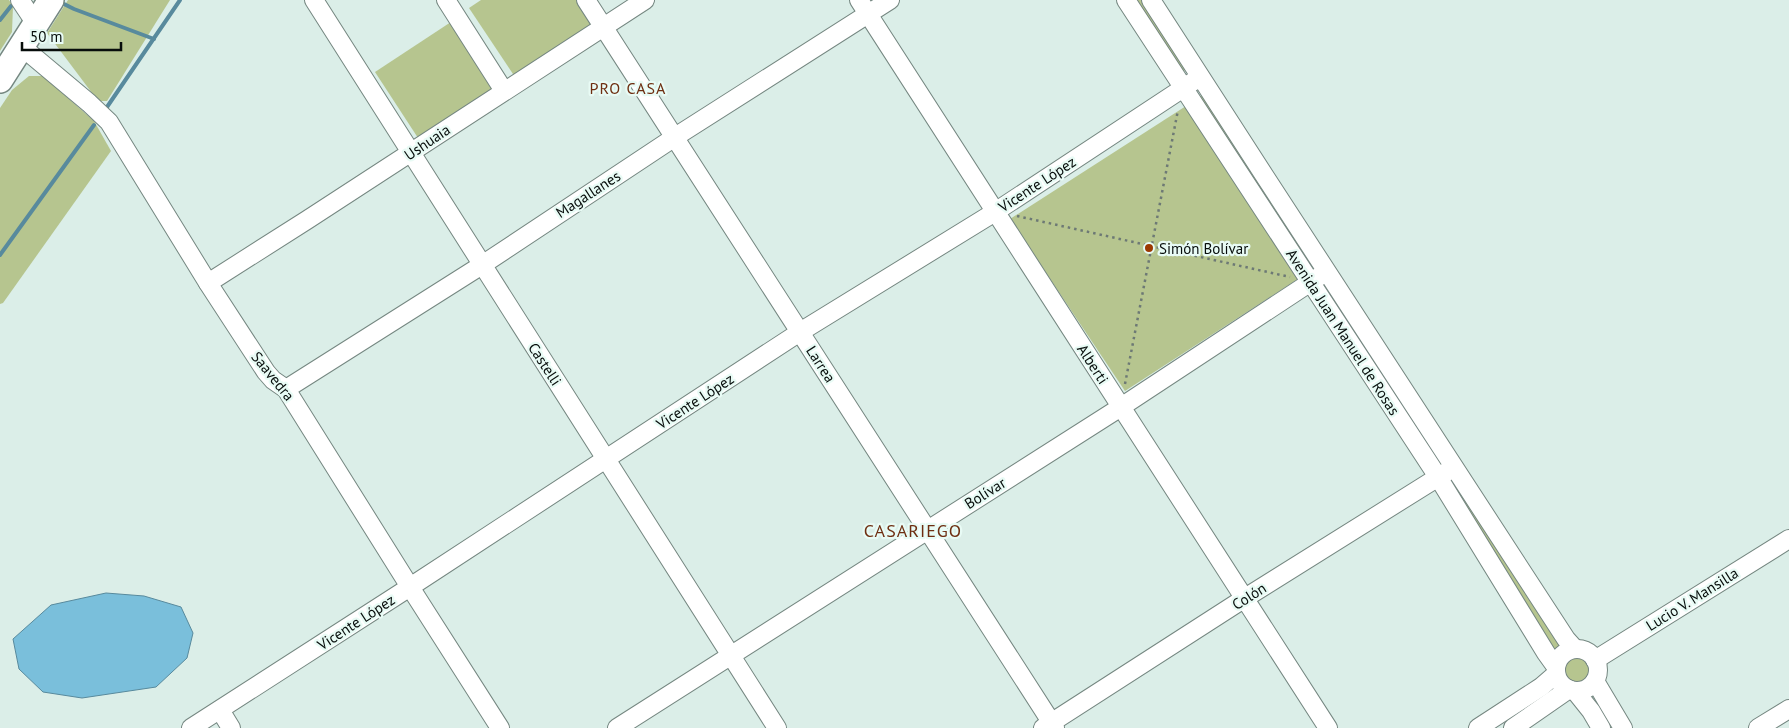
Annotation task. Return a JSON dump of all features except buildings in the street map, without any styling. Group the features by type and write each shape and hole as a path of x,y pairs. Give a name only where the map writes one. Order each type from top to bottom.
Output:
{"highway":[{"path":"0,80 51,0"}],"street":[{"path":"20,0 36,24"},
{"name":"Castelli","path":"314,0 777,728"},
{"path":"446,0 504,91"},
{"name":"Larrea","path":"586,0 927,530 1050,726"},
{"name":"Ushuaia","path":"208,283 646,0"},
{"name":"Magallanes","path":"286,389 482,265 675,137 863,7 890,0"},
{"name":"Avenida Juan Manuel de Rosas","path":"1126,0 1438,477 1556,670"},
{"name":"Avenida Juan Manuel de Rosas","path":"1151,0 1326,272 1456,468 1566,639 1575,649"},
{"name":"Alberti","path":"863,7 1328,728"},
{"name":"Saavedra","path":"21,46 90,103 109,122 208,283 266,372 273,380 286,389 500,728"},
{"name":"Vicente López","path":"191,728 410,588 800,332 995,212 1200,77"},
{"name":"Bolívar","path":"617,728 1121,407 1326,272"},
{"name":"Colón","path":"1050,726 1245,598 1438,477 1456,468"},
{"name":"Lucio V. Mansilla","path":"1594,660 1789,539"},
{"path":"1478,728 1542,687 1556,670 1563,654 1575,649 1588,652 1598,669 1595,681 1589,687 1572,690 1512,728"},
{"path":"1556,670 1563,686 1572,690 1591,711 1601,728"},
{"path":"1595,681 1623,728"},
{"path":"1758,728 1789,709"},
{"path":"220,710 231,728"}],"path":[{"path":"1121,407 1182,88"},
{"path":"995,212 1311,281"}],"green space":[{"path":"0,0 9,0 13,6 12,32 0,51"},
{"path":"68,0 170,0 107,101 98,101 47,33"},
{"path":"481,0 578,0 594,25 515,77 469,8"},
{"path":"1134,0 1144,0 1188,68 1181,73"},
{"path":"454,20 499,89 420,141 375,72"},
{"path":"29,76 43,76 94,121 111,151 3,303 0,304 0,108 12,90"},
{"path":"1206,93 1312,259 1305,264 1199,97"},
{"path":"1186,106 1298,279 1125,391 1010,219"},
{"path":"1330,288 1437,454 1430,459 1324,292"},
{"path":"1454,481 1561,647 1554,652 1447,485"},
{"path":"1577,657 1586,661 1590,670 1586,679 1577,683 1568,679 1564,670 1568,661"}],"water":[{"path":"106,593 144,596 181,607 193,633 187,658 156,687 82,698 43,692 19,669 13,639 51,605"}],"waterway":[{"path":"107,107 180,0"},
{"path":"64,4 154,39"},
{"path":"0,20 11,6"},
{"path":"0,255 94,125"}],"place":[{"name":"Simón Bolívar","path":"1149,248"}],"district":[{"name":"PRO CASA","path":"628,88"},
{"name":"CASARIEGO","path":"913,530"}]}
